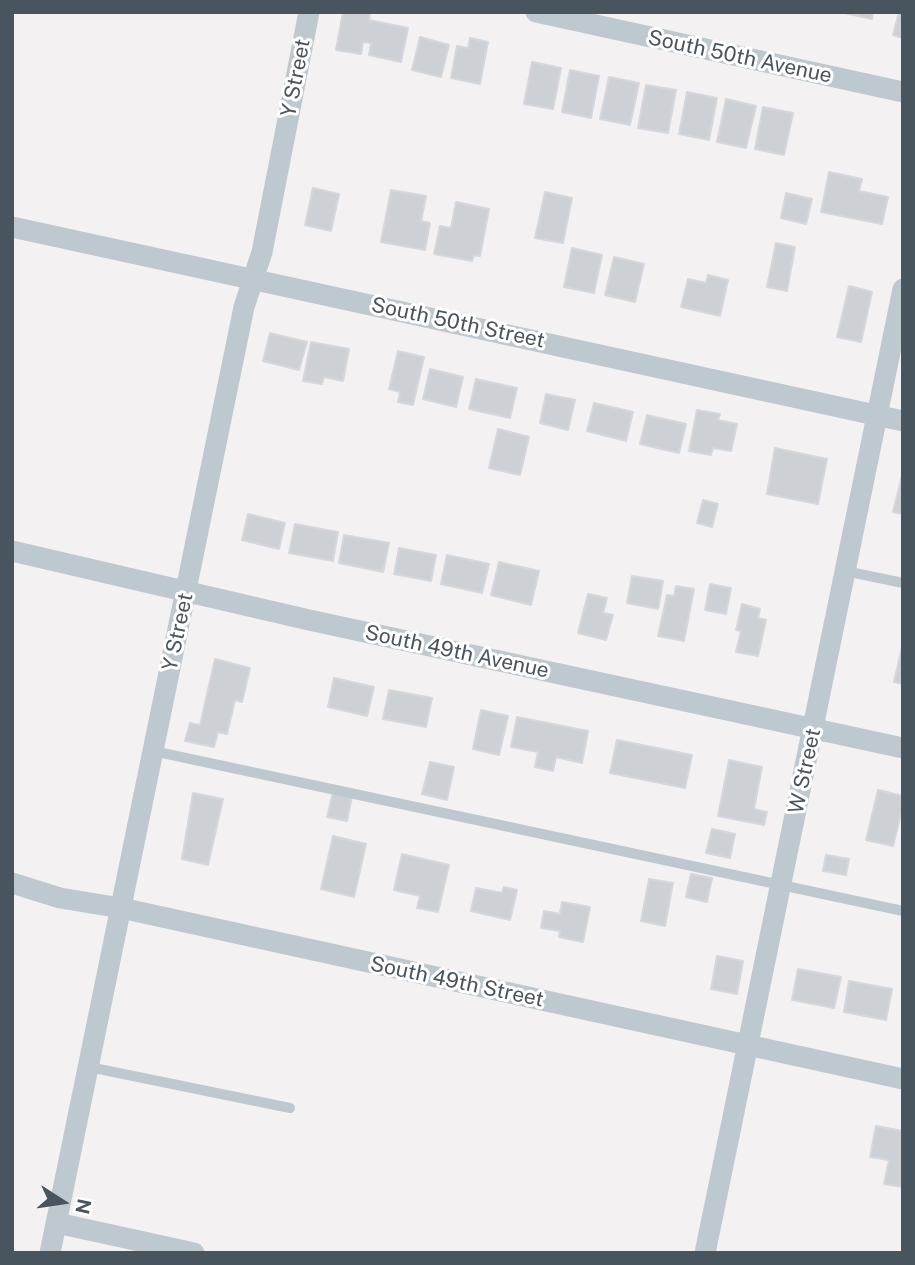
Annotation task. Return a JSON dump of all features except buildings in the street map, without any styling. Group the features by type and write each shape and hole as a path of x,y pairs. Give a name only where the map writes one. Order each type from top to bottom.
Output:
{"street":[{"name":"Y Street","path":"50,1253 244,307 262,252 309,12"},
{"name":"South 50th Avenue","path":"536,12 903,92"},
{"name":"South 50th Street","path":"12,227 903,421"},
{"name":"W Street","path":"705,1253 903,289"},
{"name":"South 49th Avenue","path":"12,551 186,592 903,748"},
{"name":"South 49th Street","path":"12,883 60,898 121,908 903,1079"},
{"path":"57,1223 194,1253"}],"lane":[{"path":"845,570 903,583"},
{"path":"153,751 903,911"},
{"path":"89,1068 290,1108"}]}
